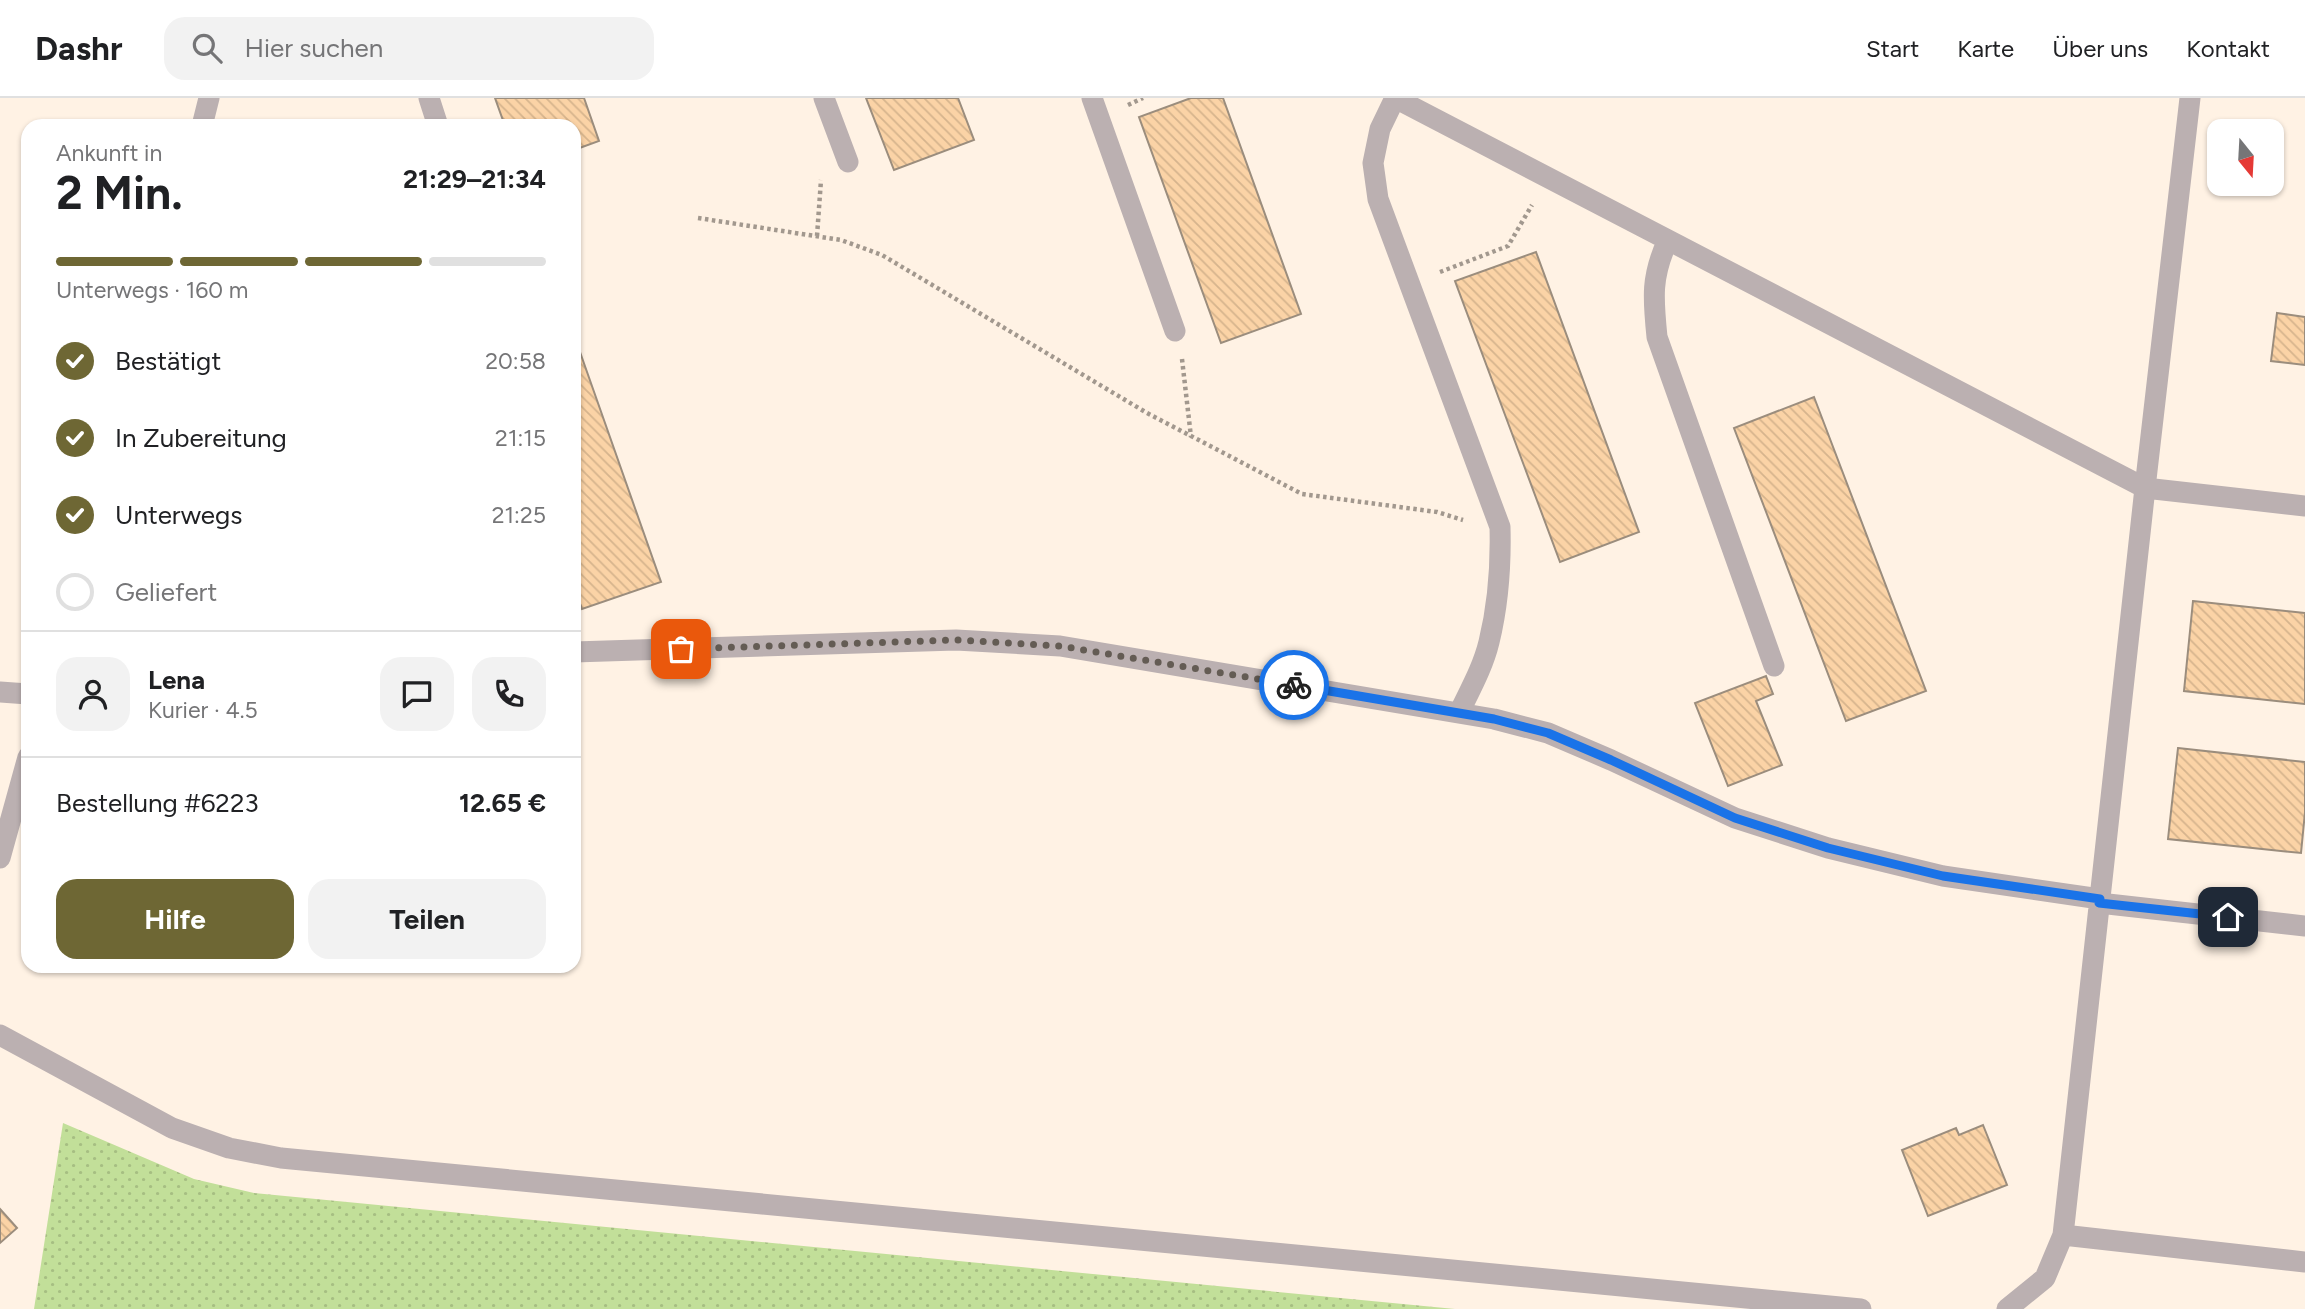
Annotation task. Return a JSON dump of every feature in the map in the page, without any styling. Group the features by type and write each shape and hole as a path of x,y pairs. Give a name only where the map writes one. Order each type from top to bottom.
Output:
{"lane":[{"path":"204,119 209,98"},
{"path":"429,98 436,119"},
{"path":"824,98 848,162"},
{"path":"1092,98 1175,331"},
{"path":"1460,713 1489,643 1496,607 1500,527 1378,199 1373,163 1380,129 1395,98 2145,488 2305,506"},
{"path":"2007,1309 2045,1279 2063,1235 2190,98"},
{"path":"1668,240 1657,263 1653,302 1657,337 1774,666"},
{"path":"581,652 956,640 1060,646 1494,719 1548,733 1735,818 1828,848 1943,876 2100,901 2305,926"},
{"path":"0,692 21,694"},
{"path":"0,858 21,782"},
{"path":"0,1035 172,1128 229,1148 281,1158 1787,1306 1861,1309"},
{"path":"2063,1235 2305,1262"}],"path":[{"path":"817,236 821,181 848,162"},
{"path":"1409,283 1508,246 1548,177"},
{"path":"698,218 841,240 882,255 1147,413 1302,494 1455,516 1500,538"},
{"path":"1175,331 1182,355 1191,437"}],"green space":[{"path":"63,1123 194,1179 254,1193 1455,1309 34,1309"}],"building":[{"path":"495,98 584,98 599,141 581,147 581,119 502,119"},
{"path":"866,98 958,98 974,140 894,170"},
{"path":"1191,98 1223,98 1301,314 1221,343 1139,117"},
{"path":"1536,252 1639,532 1560,562 1455,281"},
{"path":"2277,313 2305,317 2305,365 2271,361"},
{"path":"581,355 661,582 582,609 581,606"},
{"path":"1814,397 1926,691 1846,721 1734,428"},
{"path":"2193,601 2305,613 2305,704 2184,691"},
{"path":"1766,676 1773,694 1756,701 1782,765 1728,786 1695,703"},
{"path":"2178,748 2305,762 2305,812 2301,853 2168,839"},
{"path":"1983,1125 2007,1185 1928,1216 1902,1150 1956,1128 1959,1135"},
{"path":"0,1209 17,1228 0,1243"}],"way so far":[{"path":"681,649 956,640 1060,646 1294,685"}],"route":[{"path":"1294,685 1494,719 1548,733 1735,818 1828,848 1943,876 2100,899 2099,903 2228,917"}]}
